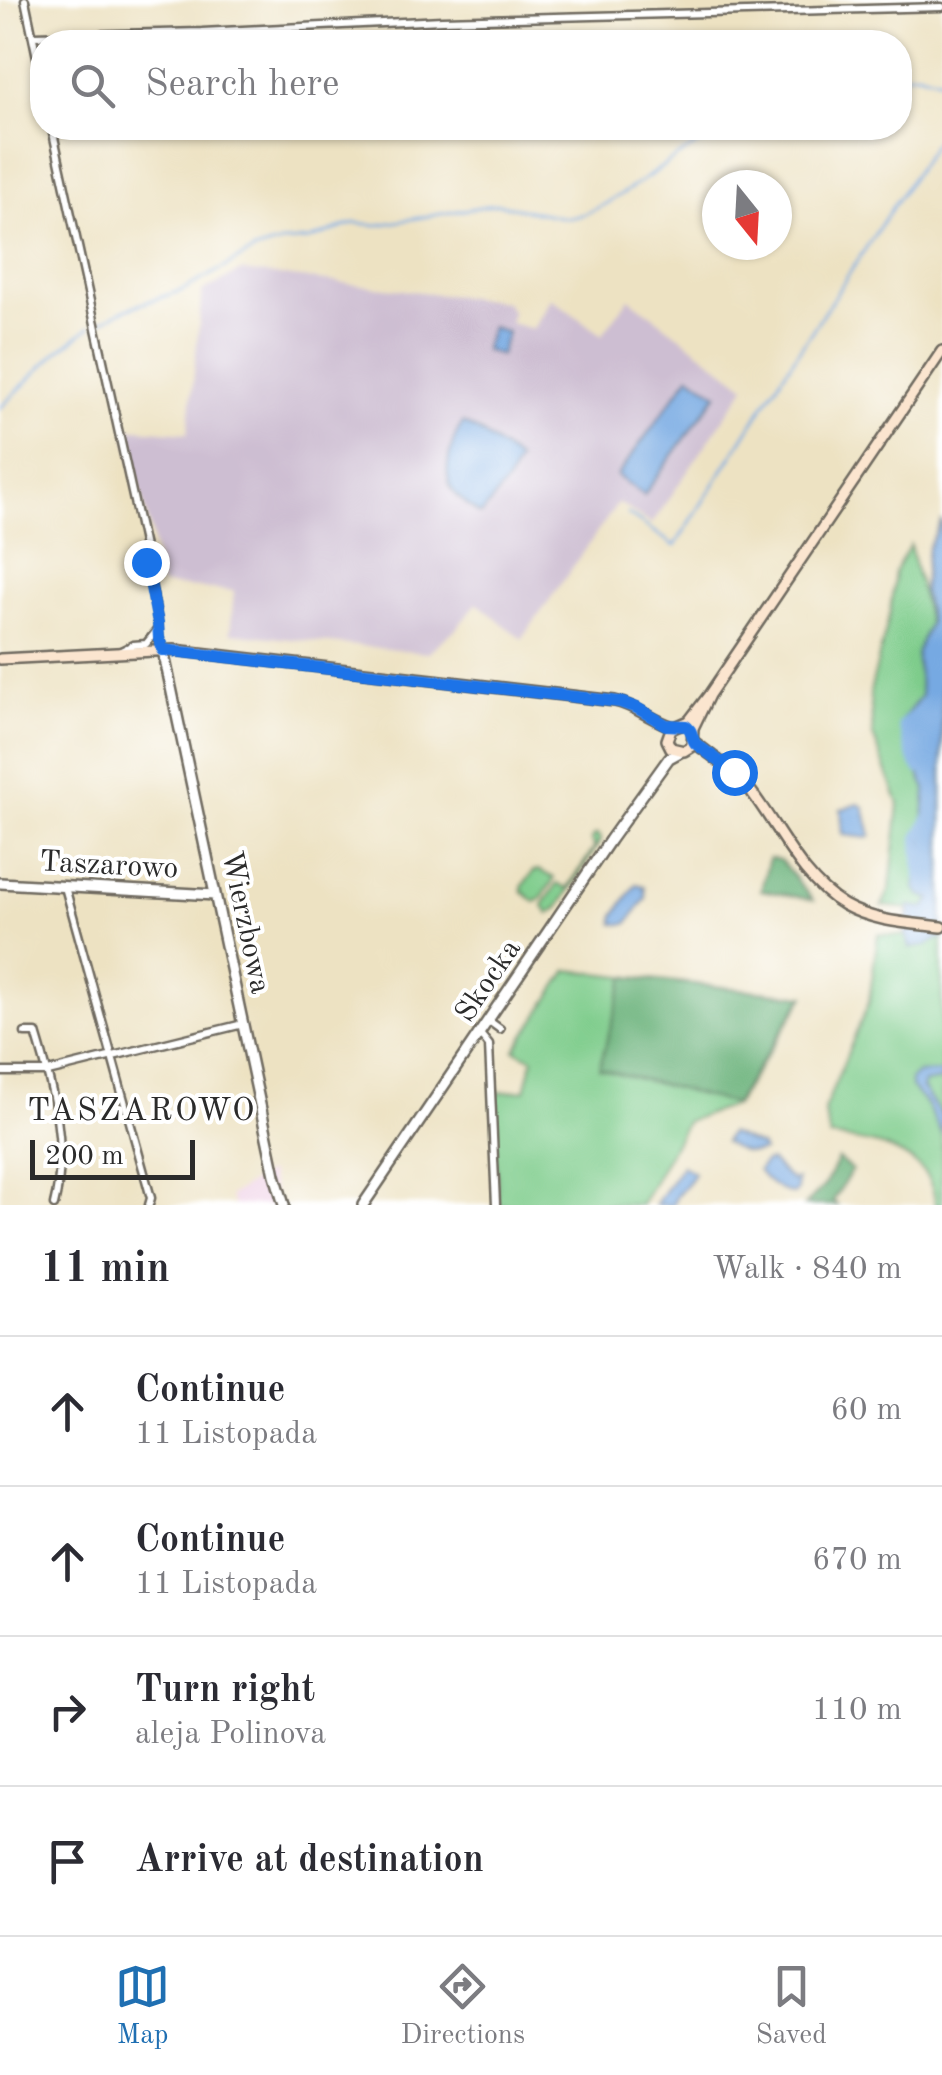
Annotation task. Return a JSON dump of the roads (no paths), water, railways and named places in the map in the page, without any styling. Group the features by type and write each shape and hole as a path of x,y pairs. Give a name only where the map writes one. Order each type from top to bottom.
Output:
{"main road":[{"name":"Skocka","path":"668,740 710,695 942,351"},
{"path":"0,659 163,650 590,698 628,704 661,722 678,726 688,744"},
{"name":"Skocka","path":"688,744 710,695"},
{"path":"628,704 661,728 668,740 688,744 743,781 804,868 833,898 862,914 942,927"}],"street":[{"path":"25,0 32,30"},
{"path":"242,30 442,20 942,7"},
{"path":"55,140 159,626 165,637 163,650"},
{"path":"118,652 146,644 159,626"},
{"name":"Wierzbowa","path":"163,650 284,1205"},
{"name":"Skocka","path":"651,782 667,754 668,740"},
{"name":"Skocka","path":"363,1205 651,782 670,758 688,744"},
{"name":"Taszarowo","path":"0,883 215,895"},
{"path":"65,887 151,1198 149,1205"},
{"path":"489,1021 500,1029"},
{"path":"0,1072 48,1072 243,1024"},
{"path":"25,1033 36,1034 48,1072 60,1139 54,1205"},
{"path":"480,1034 489,1045 496,1205"}],"water":[{"path":"491,327 507,332 500,355 484,350"},
{"path":"690,375 717,394 644,495 617,476"},
{"path":"463,423 518,460 509,479 482,514 456,495 448,476 452,447"},
{"path":"942,520 942,937 910,948 905,931 910,906 925,908 931,899 915,888 926,789 902,720 921,696 916,654 929,622 923,590 928,548"},
{"path":"859,804 864,807 871,835 868,838 843,835 841,809"},
{"path":"636,884 644,886 646,898 627,924 614,924 615,915"},
{"path":"942,1072 942,1080 924,1083 922,1088 942,1116 942,1135 926,1104 911,1087 911,1079 918,1073"},
{"path":"729,1133 762,1147 763,1151 733,1147 724,1142"},
{"path":"770,1161 792,1181 797,1179 794,1194 774,1186 758,1170"},
{"path":"682,1165 694,1173 692,1177 673,1205 655,1205"}],"waterway":[{"path":"912,74 942,80"},
{"path":"628,514 675,546 942,131"},
{"path":"98,323 183,290 254,251 309,240 355,223 378,225 497,204 566,218 579,216 708,140"},
{"path":"0,408 55,354 90,327"},
{"path":"911,717 903,725 919,769"},
{"path":"920,877 918,838 929,817"}],"district":[{"name":"TASZAROWO","path":"142,1109"}]}
